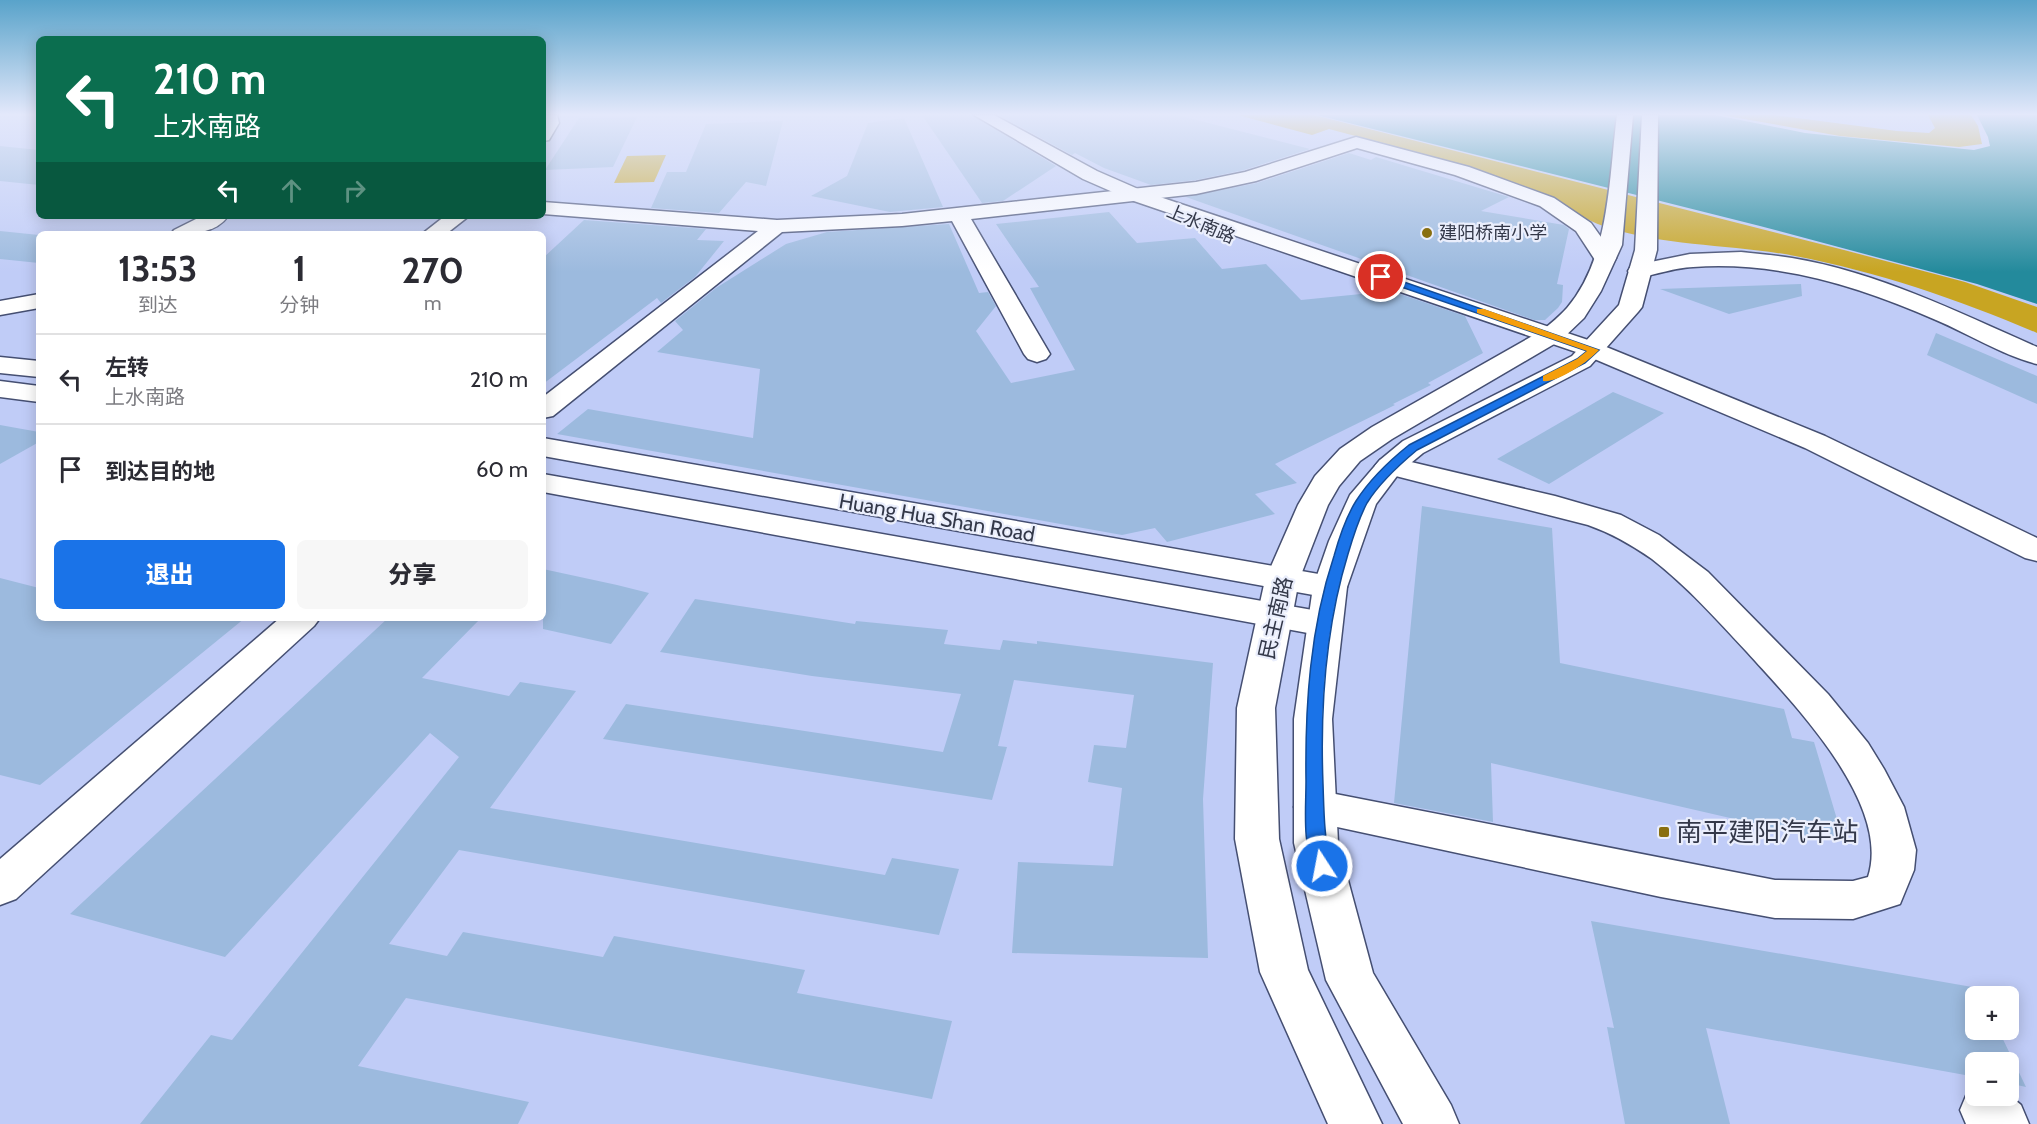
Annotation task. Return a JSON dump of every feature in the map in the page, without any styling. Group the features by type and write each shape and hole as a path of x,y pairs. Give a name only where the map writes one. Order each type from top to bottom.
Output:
{"main road":[{"name":"上水南路","path":"1076,167 1196,225 1542,340 1815,442 2037,551"},
{"path":"546,208 777,226 902,220 1138,196 1249,177 1278,167"},
{"path":"1449,167 1527,193 1557,208 1625,256 1678,261 1732,258 1785,264 1824,272 1879,289 2037,356"},
{"path":"1432,1124 1350,980 1316,843 1313,719 1330,587 1361,502 1390,466 1413,447 1587,356 1630,307 1625,256 1625,167"},
{"path":"1625,256 1641,167"},
{"path":"958,214 1037,354"},
{"path":"187,231 212,219"},
{"path":"436,231 454,219"},
{"path":"546,408 777,226"},
{"name":"民主南路","path":"1355,1124 1284,972 1257,839 1256,708 1279,597 1313,505 1326,482 1350,455 1382,433 1542,340 1576,313 1590,291 1625,256"},
{"path":"0,308 36,302"},
{"path":"0,364 36,369"},
{"path":"0,389 36,394"},
{"name":"Huang Hua Shan Road","path":"546,448 1279,597 1324,624"},
{"path":"1316,807 1661,878 1775,899 1853,900 1884,891 1895,868 1893,836 1878,797 1844,738 1793,679 1706,588 1662,549 1628,529 1592,516 1390,466"},
{"name":"Huang Hua Shan Road","path":"546,483 1279,597 1330,587"},
{"path":"0,886 299,621"}],"shaded area":[{"path":"621,167 660,167 654,182 614,183"},
{"path":"1469,167 1520,167 1965,282 2037,307 2037,333 1948,298 1857,270 1795,256 1676,242 1606,227 1555,200 1513,182"},
{"path":"1526,167 2037,167 2037,304 1977,284 1760,226"}],"building":[{"path":"0,167 36,167 36,185 0,181"},
{"path":"547,167 603,167 546,170"},
{"path":"688,167 771,167 766,186 746,182 719,213 651,208 667,172 686,172"},
{"path":"850,167 926,167 943,207 890,212 811,196 847,176"},
{"path":"958,167 1054,167 1003,201 982,203"},
{"path":"1252,167 1196,180 1151,185 1104,168"},
{"name":"建阳桥南小学","path":"1305,167 1411,167 1509,197 1481,211 1564,225 1569,229 1557,284 1563,285 1562,302 1545,320 1534,320 1186,197 1257,183"},
{"path":"1109,212 1137,243 1195,238 1222,269 1266,264 1301,300 1391,291 1465,316 1483,353 1428,383 1431,385 1393,404 1395,405 1275,464 1297,483 1255,494 1275,514 1167,542 1155,528 1122,535 557,434 588,409 753,438 760,369 657,352 683,330 675,321 716,288 786,244 827,232 949,224 979,293 988,292 996,306 976,331 1011,383 1075,370 1030,288 1039,287 996,224"},
{"path":"584,220 706,229 697,240 724,241 695,277 661,303 657,298 546,382 546,255"},
{"path":"0,231 36,235 36,263 0,259"},
{"path":"1801,284 1802,296 1729,314 1660,289"},
{"path":"1936,333 2037,376 2037,404 1927,355"},
{"path":"1613,392 1664,413 1549,484 1497,459"},
{"path":"0,425 36,431 36,444 0,464"},
{"path":"1422,506 1552,528 1560,663 1784,709 1792,738 1814,742 1842,836 1821,839 1491,763 1493,822 1394,803"},
{"path":"546,570 649,593 611,644 543,629 543,621 546,621"},
{"path":"0,578 36,587 36,621 241,621 40,785 0,775"},
{"path":"695,599 855,624 856,621 948,630 944,644 1000,650 1003,640 1037,644 1037,641 1213,663 1203,799 1208,958 1012,953 1018,862 1113,866 1122,788 1088,782 1094,745 1126,748 1134,695 1014,680 998,746 1007,747 992,800 603,739 626,704 943,752 961,694 812,676 660,652"},
{"path":"385,621 478,621 422,678 509,696 520,682 576,691 490,808 885,875 892,858 959,869 939,935 459,850 389,944 447,956 463,932 603,957 614,936 805,970 797,993 952,1021 932,1099 406,998 358,1066 529,1102 518,1124 140,1124 211,1035 232,1040 459,757 430,733 225,957 70,914"},
{"path":"1591,921 1966,986 1965,1040 2003,1040 2009,1052 1965,1052 1965,1075 1706,1028 1730,1124 1625,1124 1607,1027 1614,1028"},
{"path":"2019,1072 2026,1087 2019,1085"}],"slow traffic":[{"path":"1480,311 1594,350 1581,361 1547,379"}],"place":[{"name":"建阳桥南小学","path":"1427,233"},
{"name":"南平建阳汽车站","path":"1664,832"}],"route":[{"path":"1322,866 1316,843 1313,719 1330,587 1361,502 1390,466 1413,447 1581,361 1594,350 1381,277"}]}
